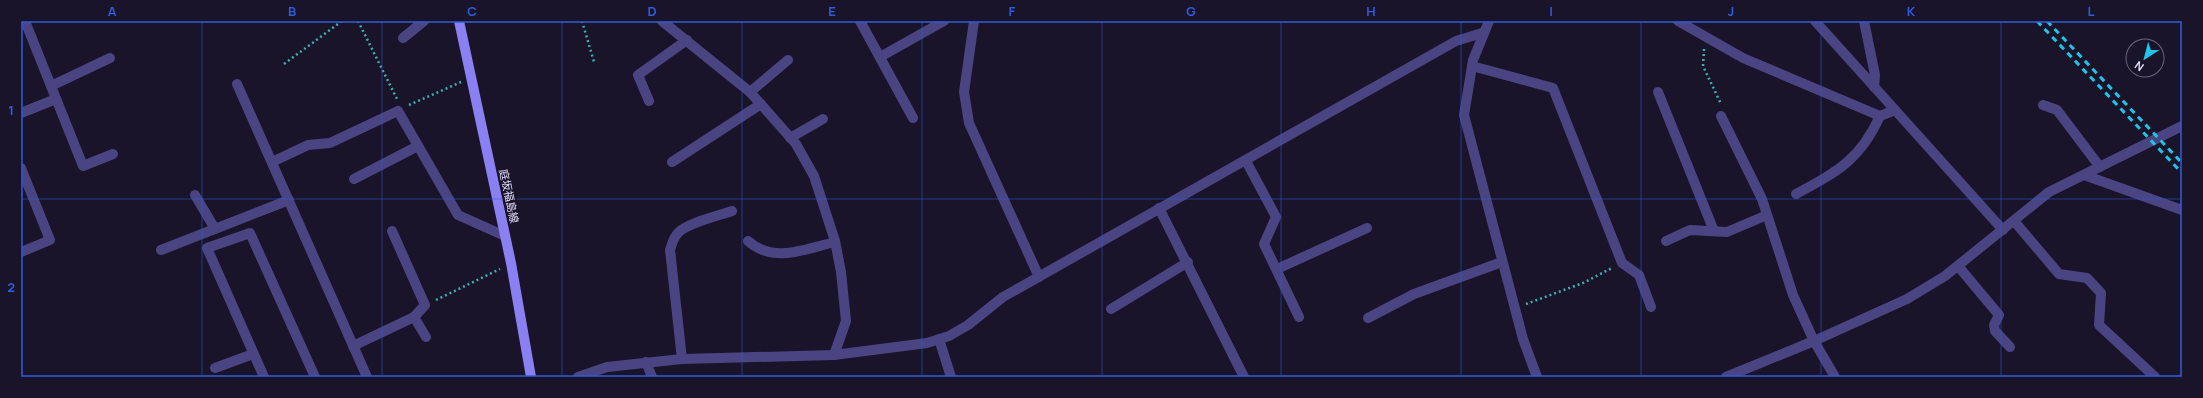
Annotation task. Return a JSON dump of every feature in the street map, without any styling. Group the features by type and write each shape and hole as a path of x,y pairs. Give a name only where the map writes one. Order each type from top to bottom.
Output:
{"main road":[{"name":"庭坂福島線","path":"459,21 511,263 532,377"}],"street":[{"path":"25,21 83,166 113,154"},
{"path":"403,38 424,21"},
{"path":"662,21 750,92 790,138 814,176 835,242 842,272 846,321 834,355"},
{"path":"860,21 913,118"},
{"path":"880,57 944,21"},
{"path":"974,21 965,75 964,92 967,116 974,137 1039,277"},
{"path":"1489,21 1482,33 1472,66 1464,115 1515,309 1537,377"},
{"path":"1678,21 1743,58 1880,116 1896,110"},
{"path":"1815,21 2003,230"},
{"path":"1864,21 1875,75 1874,87"},
{"path":"578,377 608,367 682,358 834,355 926,343 939,339 968,325 1002,297 1246,161 1456,41 1482,33"},
{"path":"649,101 638,75 687,40"},
{"path":"51,86 110,58"},
{"path":"750,92 788,60"},
{"path":"1472,66 1553,88 1622,263 1639,275 1651,307"},
{"path":"237,84 367,377"},
{"path":"1658,92 1714,231"},
{"path":"21,113 56,99"},
{"path":"672,162 761,104"},
{"path":"2043,105 2057,110 2100,167"},
{"path":"272,162 308,145 330,143 400,110 418,146 458,214 505,236"},
{"path":"1721,116 1762,199 1793,295 1814,341 1835,377"},
{"path":"1796,194 1826,178 1858,153 1871,136 1880,116"},
{"path":"790,138 822,119"},
{"path":"1726,377 1814,341 1928,288 1958,266 2049,192 2182,126"},
{"path":"354,179 418,146"},
{"path":"1246,161 1276,217 1264,244 1299,317"},
{"path":"21,168 50,240 21,252"},
{"path":"2084,175 2182,210"},
{"path":"195,195 215,229"},
{"path":"161,250 289,200"},
{"path":"1160,208 1244,377"},
{"path":"682,358 670,250 673,241 679,232 732,211"},
{"path":"1666,241 1690,230 1727,232 1767,215"},
{"path":"2014,221 2059,274 2087,278 2101,293 2099,325 2155,377"},
{"path":"1276,269 1367,228"},
{"path":"354,346 414,317 425,305 392,231"},
{"path":"264,377 207,248 250,232 315,377"},
{"path":"748,241 758,250 770,254 788,253 835,242"},
{"path":"1111,309 1188,262"},
{"path":"1368,318 1414,294 1502,262"},
{"path":"1958,266 1999,315 1994,325 1995,331 2010,347"},
{"path":"414,317 426,337"},
{"path":"939,339 950,377"},
{"path":"215,368 254,354"},
{"path":"646,362 652,377"}],"path":[{"path":"284,64 342,21"},
{"path":"358,21 400,110 472,77"},
{"path":"582,21 594,62"},
{"path":"1705,37 1703,66 1721,104 1721,116"},
{"path":"425,305 511,263"},
{"path":"1515,309 1583,283 1622,263"}],"railway":[{"path":"2037,21 2182,173"},
{"path":"2047,21 2182,163"}]}
